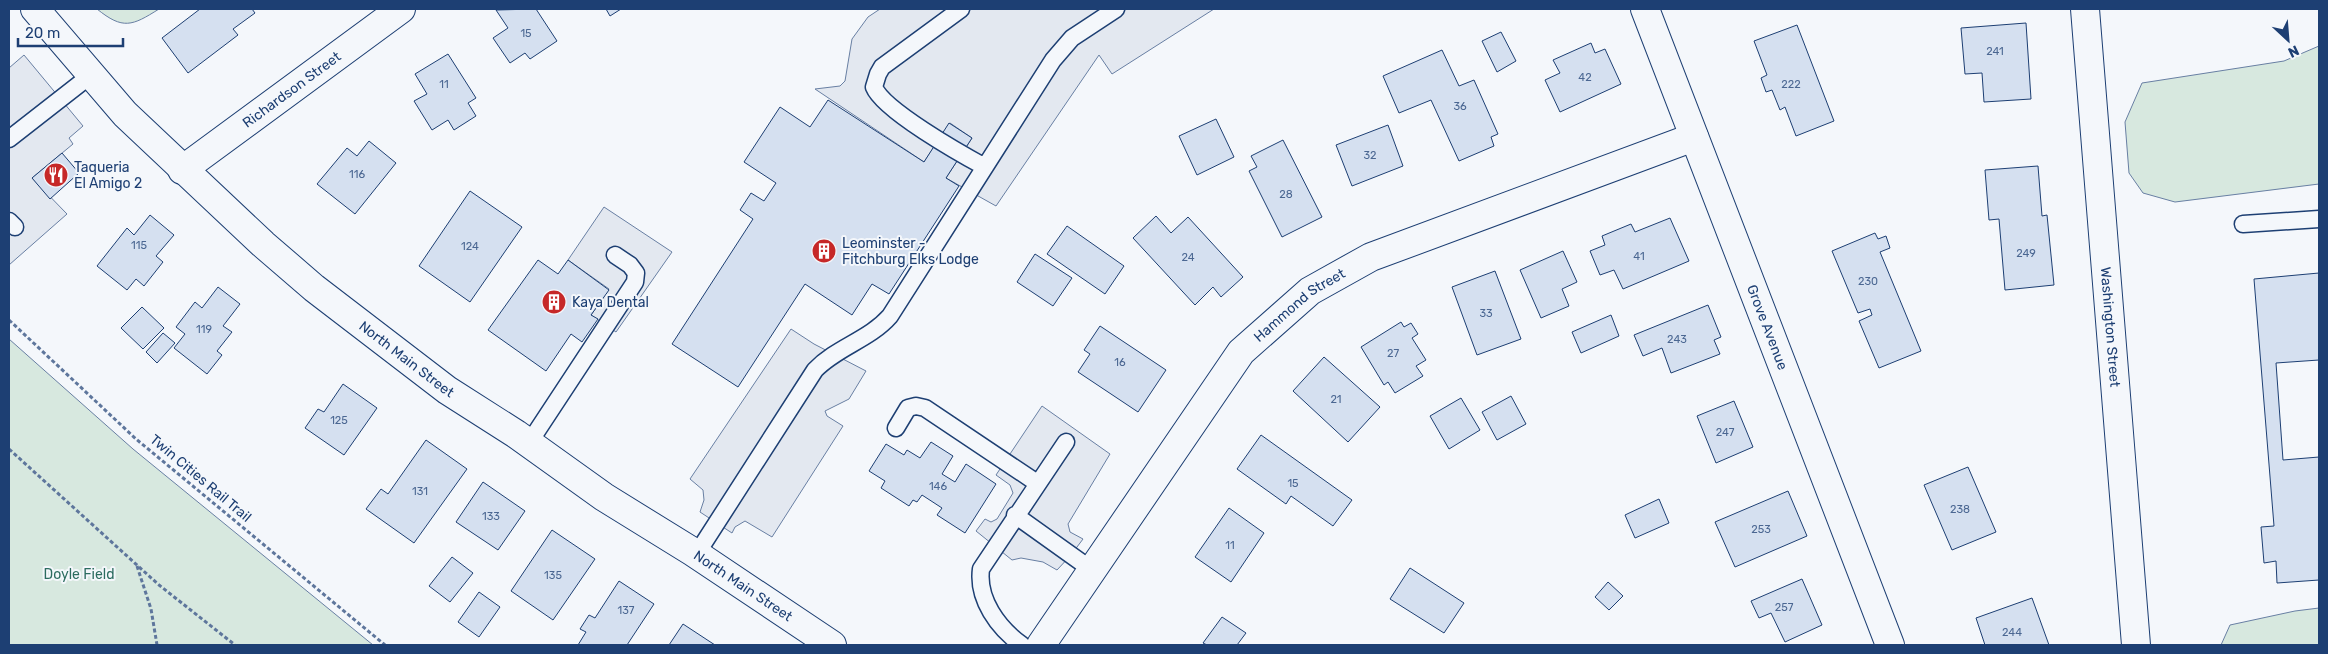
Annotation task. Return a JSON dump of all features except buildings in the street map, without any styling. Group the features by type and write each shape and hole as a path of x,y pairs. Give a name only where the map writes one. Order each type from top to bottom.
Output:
{"street":[{"name":"North Main Street","path":"34,9 125,114 182,170 314,288 447,390 529,443 604,496 832,645"},
{"name":"Richardson Street","path":"182,170 400,9"},
{"name":"Grove Avenue","path":"1645,9 1890,645"},
{"name":"Washington Street","path":"2085,9 2136,645"},
{"name":"Hammond Street","path":"1041,645 1241,352 1310,291 1371,257 1694,137"}],"lane":[{"path":"961,9 882,67 874,87 885,102 946,144 985,167"},
{"path":"696,555 807,381 822,363 880,328 890,316 1061,50 1072,38 1116,9"},
{"path":"9,139 91,76"},
{"path":"2243,224 2319,219"},
{"path":"529,443 635,282 636,273 630,265 614,255"},
{"path":"896,428 908,408 916,406 925,408 1037,483"},
{"path":"1022,645 1008,633 985,602 979,581 981,569 1066,442"},
{"path":"1016,515 1092,570"}],"path":[{"name":"Twin Cities Rail Trail","path":"9,320 136,439 385,645"},
{"path":"9,449 137,566 235,645"},
{"path":"137,566 151,609 157,645"}],"green space":[{"path":"97,9 159,9 134,22 121,23 106,16"},
{"path":"2319,46 2319,184 2175,202 2143,193 2129,173 2125,122 2142,83 2284,61"},
{"name":"Doyle Field","path":"9,339 133,449 373,645 9,645"},
{"path":"2319,608 2319,645 2221,645 2230,625 2295,611"}],"shaded area":[{"path":"880,9 1214,9 1112,74 1099,55 996,206 946,178 972,138 950,123 924,162 815,89 840,86 845,81 852,39 868,17"},
{"path":"24,55 83,126 69,138 73,144 32,178 67,214 9,265 9,68"},
{"path":"604,207 672,252 616,332 591,315 609,289 568,260"},
{"path":"791,329 814,344 866,371 849,399 825,411 827,416 843,426 772,537 745,521 735,527 732,533 700,512 704,500 703,490 690,479"},
{"path":"1042,406 1110,454 1068,524 1070,532 1083,539 1057,570 1043,562 1021,558 1012,560 976,531 985,519 991,522 997,519 1013,493 1010,485 996,475"}],"place":[{"name":"Taqueria El Amigo 2","path":"56,175"},
{"name":"Leominster - Fitchburg Elks Lodge","path":"824,251"},
{"name":"Kaya Dental","path":"554,302"}]}
